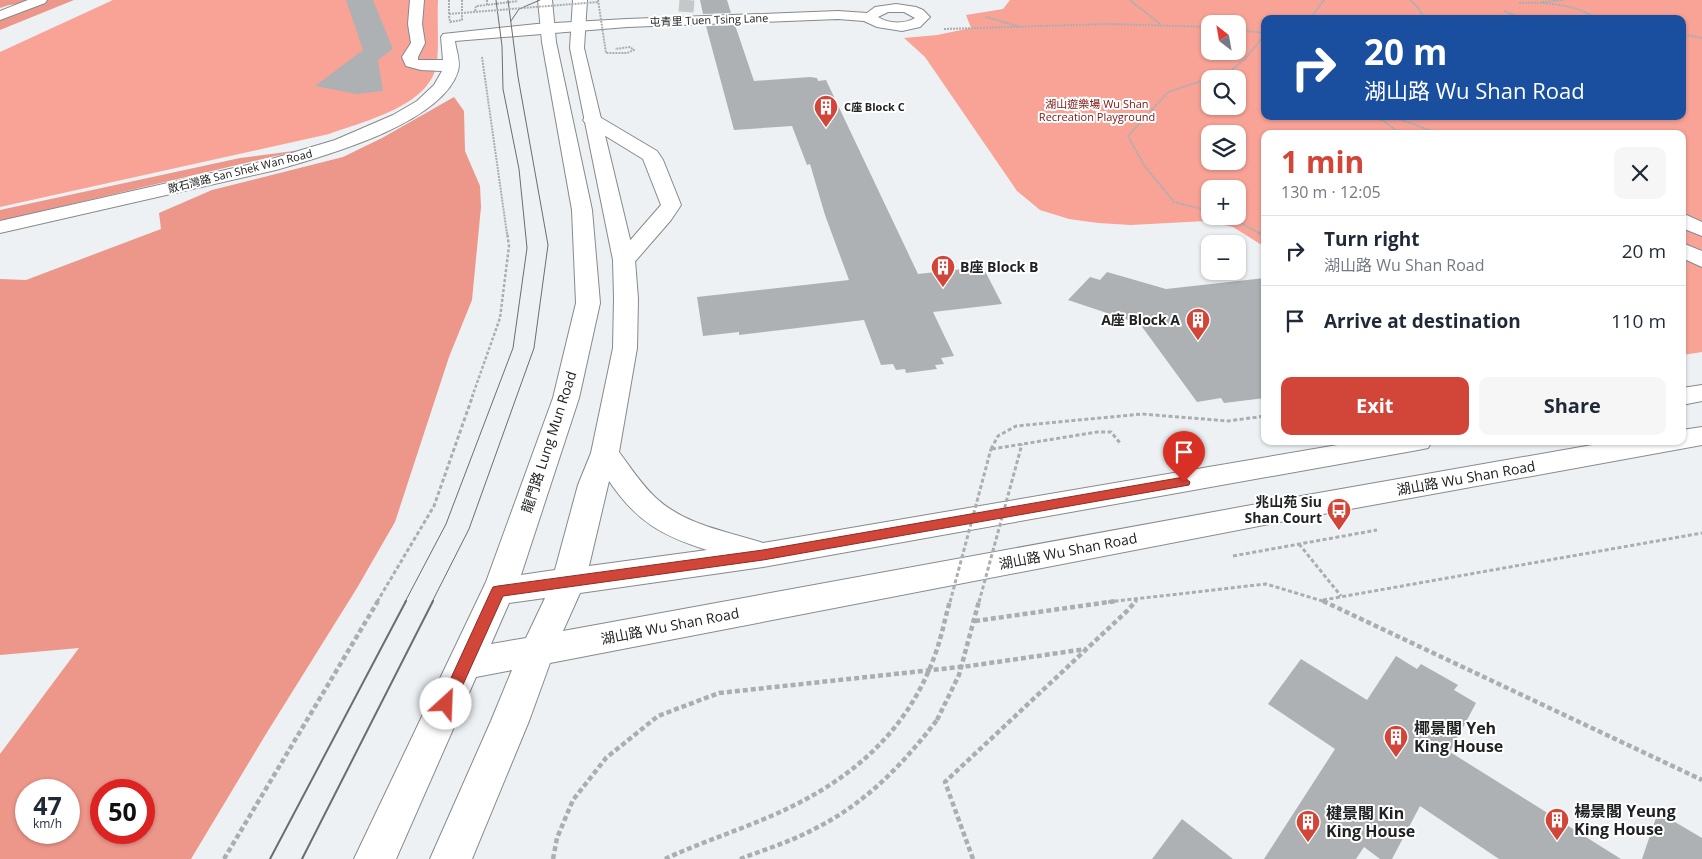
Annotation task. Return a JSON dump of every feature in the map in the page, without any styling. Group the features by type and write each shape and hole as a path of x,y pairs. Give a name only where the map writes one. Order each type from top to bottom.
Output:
{"main road":[{"path":"0,16 40,0"},
{"path":"418,0 415,24 418,43 410,57 411,63 428,67 450,64"},
{"name":"龍門路 Lung Mun Road","path":"375,859 498,591 566,398 588,303 582,210 547,27 545,0"},
{"path":"450,859 510,721 537,651 569,580 593,485 605,453 625,348 626,299 624,260 577,48 580,25 580,0"},
{"path":"871,1 880,0"},
{"path":"826,4 853,2"},
{"name":"屯青里 Tuen Tsing Lane","path":"448,37 686,16 870,17 876,11 882,9 908,9 920,14 922,17 918,22 911,24"},
{"name":"散石灣路 San Shek Wan Road","path":"0,227 269,166 341,145 380,128 418,107 444,82 450,71 448,37"},
{"path":"592,120 654,160 671,205 664,216 624,260"},
{"path":"1686,221 1702,230"},
{"path":"1686,251 1702,260"},
{"path":"1686,396 1702,394"},
{"path":"1686,438 1702,436"},
{"path":"498,591 763,555 1395,445"},
{"name":"湖山路 Wu Shan Road","path":"466,664 1290,509 1649,445"},
{"path":"605,453 636,496 654,513 698,534 763,555"}],"path":[{"path":"449,0 449,14 598,1 606,53 623,53 634,50 630,47 615,49"},
{"path":"449,16 450,22 460,22 462,20 462,0"},
{"path":"487,0 487,5"},
{"path":"476,6 518,2 518,0"},
{"path":"1130,0 1160,24"},
{"path":"1313,15 1324,0"},
{"path":"1410,0 1416,5 1422,15"},
{"path":"1519,3 1564,0"},
{"path":"1536,2 1583,11 1590,15"},
{"path":"1504,11 1510,15"},
{"path":"986,17 1026,28"},
{"path":"911,24 943,30 1110,24 1201,26"},
{"path":"1246,31 1261,33"},
{"path":"224,859 434,506 500,318 509,246 478,33"},
{"path":"1686,35 1702,38"},
{"path":"1201,209 1174,202 1144,165 1128,136 1168,92 1229,72 1245,59 1261,38"},
{"path":"1382,120 1396,130"},
{"path":"1402,120 1429,130"},
{"path":"1245,225 1261,234"},
{"path":"665,859 709,839 777,814 813,796 846,777 869,758 893,732 914,703 927,678 936,652 991,449 998,436 1016,426 1142,414 1228,421 1261,417"},
{"path":"991,449 1097,432 1112,432 1120,443"},
{"path":"740,859 795,838 829,822 867,795 895,770 920,744 937,720 959,675 1022,444"},
{"path":"1233,556 1377,530"},
{"path":"1322,600 1702,533"},
{"path":"1299,544 1341,596"},
{"path":"974,621 1120,600 1266,584 1322,600 1702,780"},
{"path":"973,859 945,782 1128,611 1137,599"},
{"path":"553,859 557,838 573,800 606,758 658,716 719,693 969,666 1086,649"}],"green space":[{"path":"113,0 438,0 437,62 432,77 423,90 410,101 377,117 329,134 0,207 0,52"},
{"name":"湖山遊樂場 Wu Shan Recreation Playground","path":"1010,0 1702,0 1702,352 1686,355 1686,130 1261,130 1261,244 1233,227 1224,225 1246,225 1246,180 1201,180 1201,221 1131,225 1069,219 1040,210 1017,191 925,57 904,38 937,35 971,28 966,15 1003,9"}],"shaded area":[{"path":"0,0 74,0 0,30 0,17 36,2 0,8"},
{"path":"454,97 464,111 465,151 480,186 481,207 472,300 449,357 395,522 357,588 191,859 0,859 0,754 79,648 0,655 0,279 26,280 161,229 159,213 212,190 343,157 382,138"},
{"path":"301,150 0,221 0,210 240,158"}],"building":[{"path":"346,0 373,0 393,49 378,60 383,91 357,94 315,86 363,50"},
{"path":"700,0 727,0 731,13 703,14"},
{"path":"735,25 754,81 810,77 817,78 818,81 826,80 918,274 981,267 986,273 1002,304 933,312 954,356 941,358 944,364 935,365 937,369 906,373 905,369 896,370 893,364 881,365 864,320 739,335 739,332 703,336 697,297 849,280 825,215 810,164 807,165 792,126 734,130 706,26"},
{"name":"A座 Block A","path":"1107,272 1166,289 1261,278 1261,398 1224,403 1221,398 1197,402 1140,324 1068,300 1090,277 1100,280"},
{"name":"椰景閣 Yeh King House","path":"1396,656 1417,669 1421,664 1458,685 1454,690 1476,703 1450,752 1621,859 1499,859 1420,806 1392,859 1380,859 1364,847 1356,859 1264,859 1335,749 1268,704 1301,659 1367,700"},
{"name":"楊景閣 Yeung King House","path":"1658,812 1702,838 1702,859 1642,859"},
{"path":"1182,819 1233,859 1152,859"}],"tunnel":[{"path":"686,12 687,0"}],"tram line":[{"path":"405,602 446,524 513,348 527,248 519,169 503,89 502,46 496,0"},
{"path":"432,602 469,529 534,348 548,245 518,77 508,0"},
{"path":"511,21 519,9 540,0"},
{"path":"270,859 406,601"},
{"path":"302,859 433,601"}],"place":[{"name":"C座 Block C","path":"826,128"},
{"name":"B座 Block B","path":"943,288"},
{"name":"A座 Block A","path":"1198,341"},
{"name":"兆山苑 Siu Shan Court","path":"1339,531"},
{"name":"椰景閣 Yeh King House","path":"1396,758"},
{"name":"楊景閣 Yeung King House","path":"1557,841"},
{"name":"楗景閣 Kin King House","path":"1308,843"}],"route":[{"path":"446,704 498,591 763,555 1184,482"}]}
